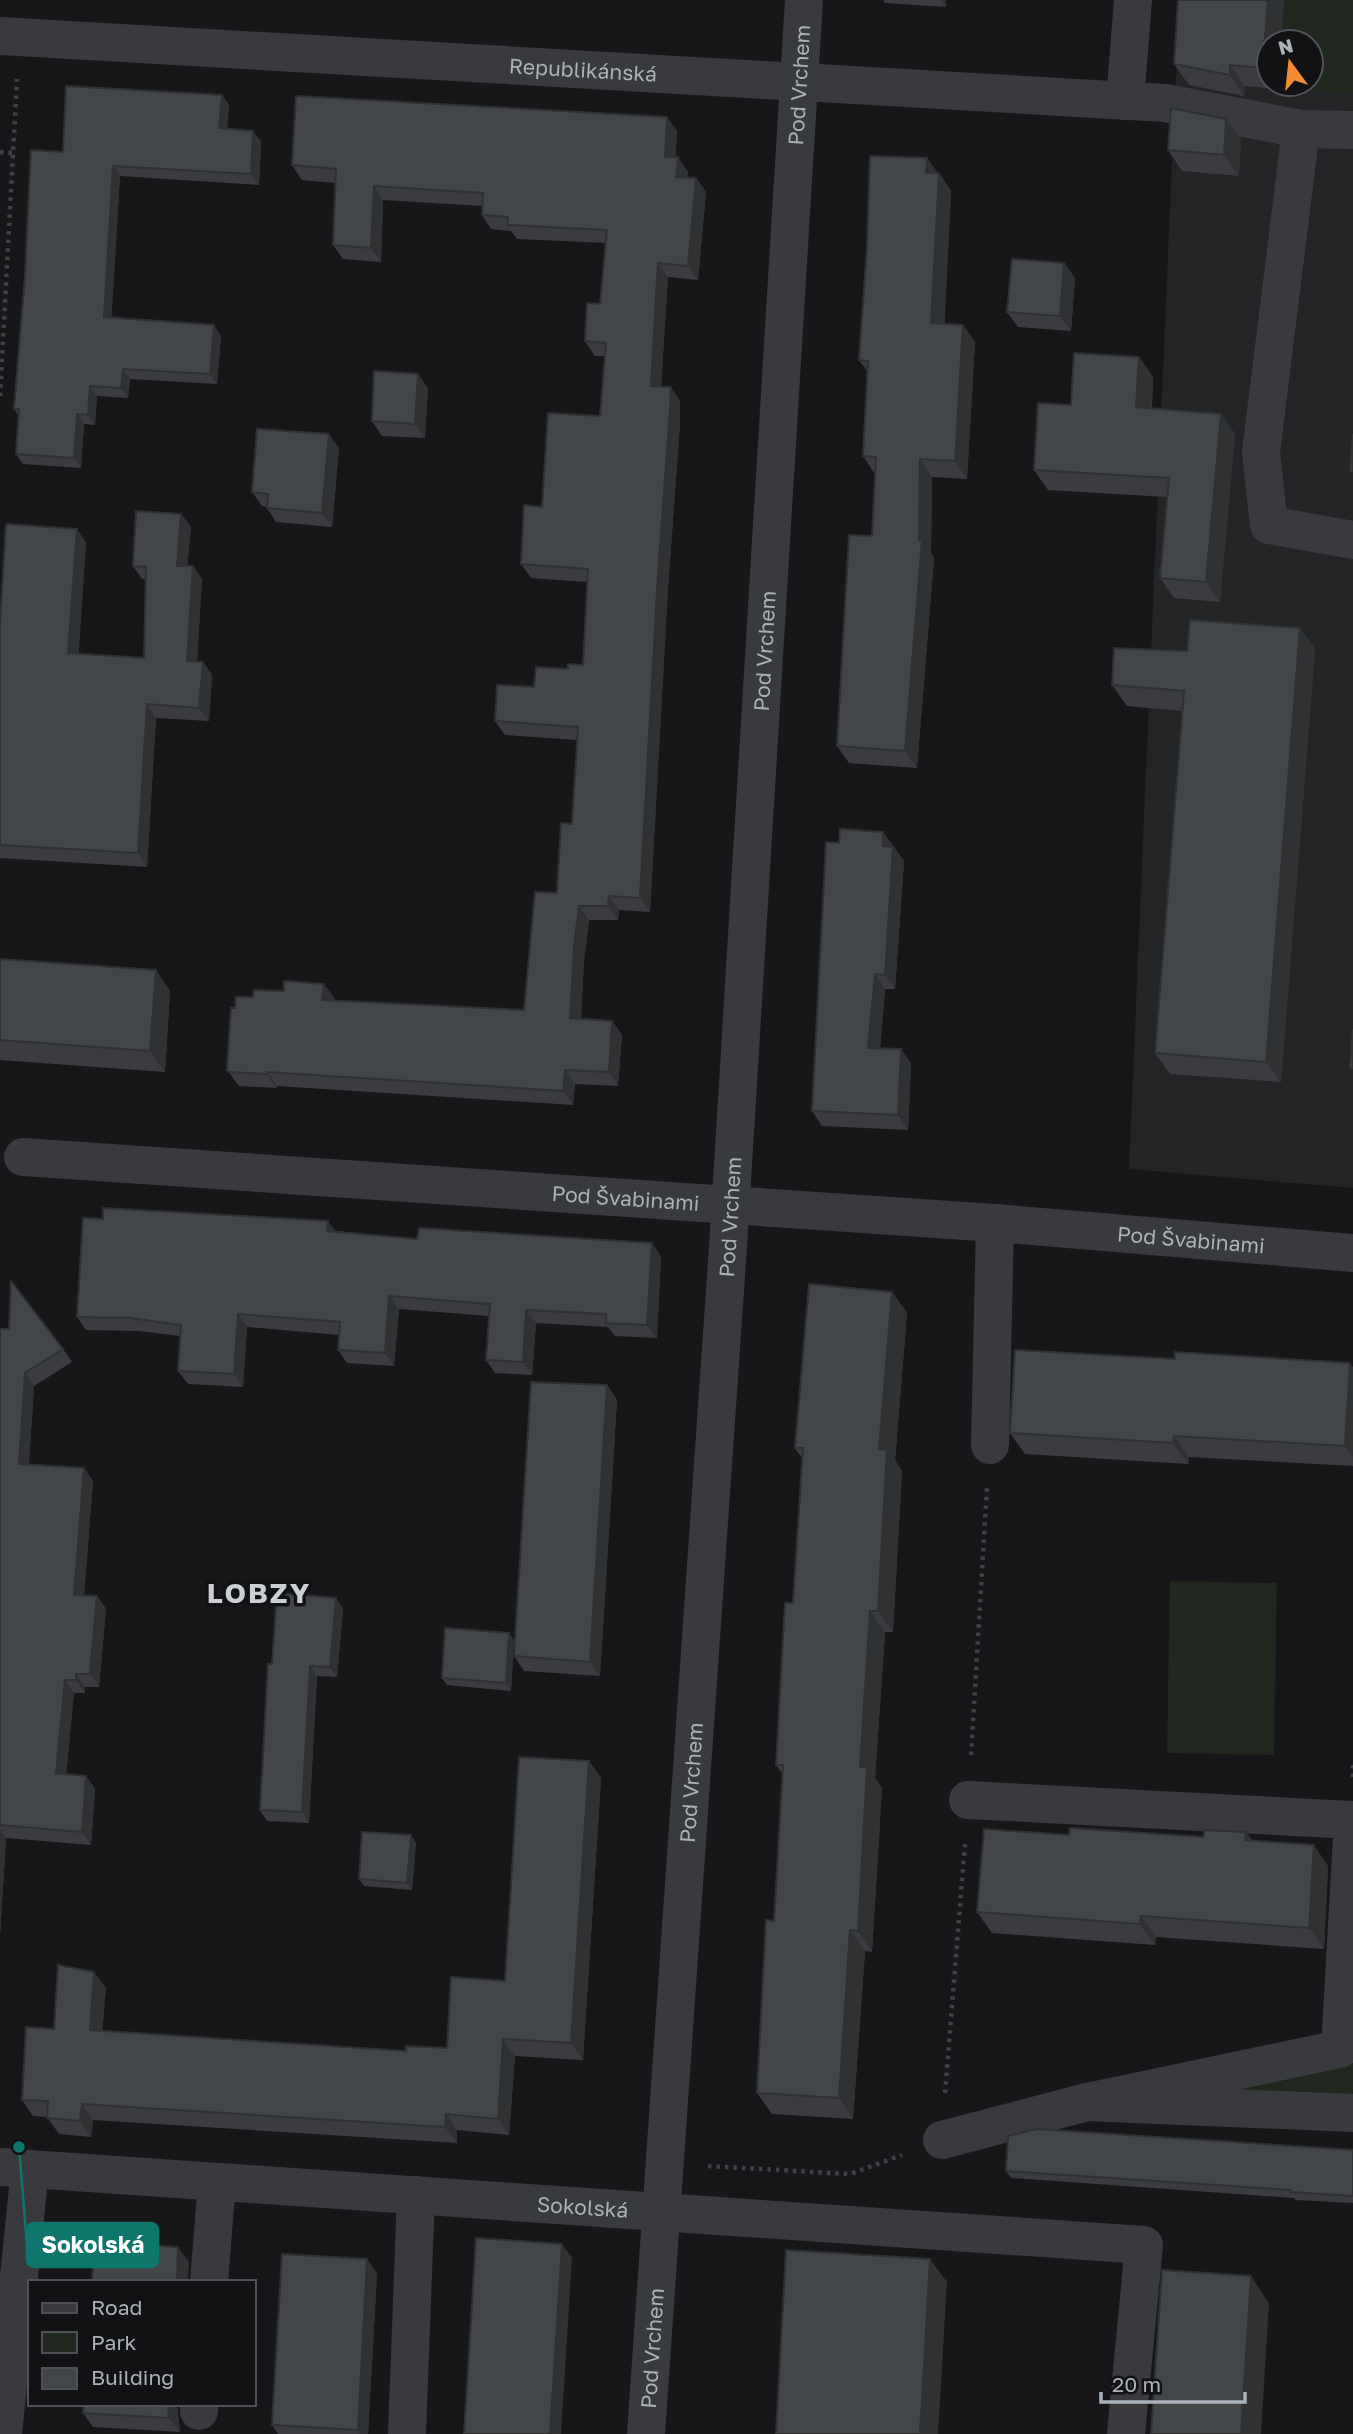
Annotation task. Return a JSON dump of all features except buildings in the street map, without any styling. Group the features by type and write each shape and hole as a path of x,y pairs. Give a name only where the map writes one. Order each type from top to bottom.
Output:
{"street":[{"name":"Pod Vrchem","path":"646,2434 730,1205 804,0"},
{"path":"1125,101 1133,0"},
{"name":"Republikánská","path":"10,36 1166,103 1301,129 1353,130"},
{"path":"1301,129 1261,452 1269,526 1353,540"},
{"name":"Pod Švabinami","path":"23,1157 995,1223 1353,1252"},
{"path":"990,1446 995,1223"},
{"path":"942,2140 1087,2102 1340,2049 1353,1820 968,1800"},
{"path":"1087,2102 1353,2113"},
{"path":"3,2434 15,2168"},
{"name":"Sokolská","path":"15,2168 1144,2245 1126,2434"},
{"path":"209,2280 217,2182"},
{"path":"407,2433 416,2195"}],"path":[{"path":"0,396 13,153 10,36"},
{"path":"0,152 13,153"},
{"path":"665,2164 850,2174 942,2140 968,1800 990,1446"}],"shaded area":[{"path":"1182,0 1353,0 1353,1188 1129,1169 1175,89"}],"green space":[{"path":"1284,0 1353,0 1353,94 1325,92 1325,28 1282,28"},
{"path":"1170,1581 1277,1583 1274,1755 1167,1753"},
{"path":"1353,2043 1353,2113 1087,2102"}],"place":[{"name":"Sokolská","path":"19,2147"}],"district":[{"name":"LOBZY","path":"259,1592"}]}
